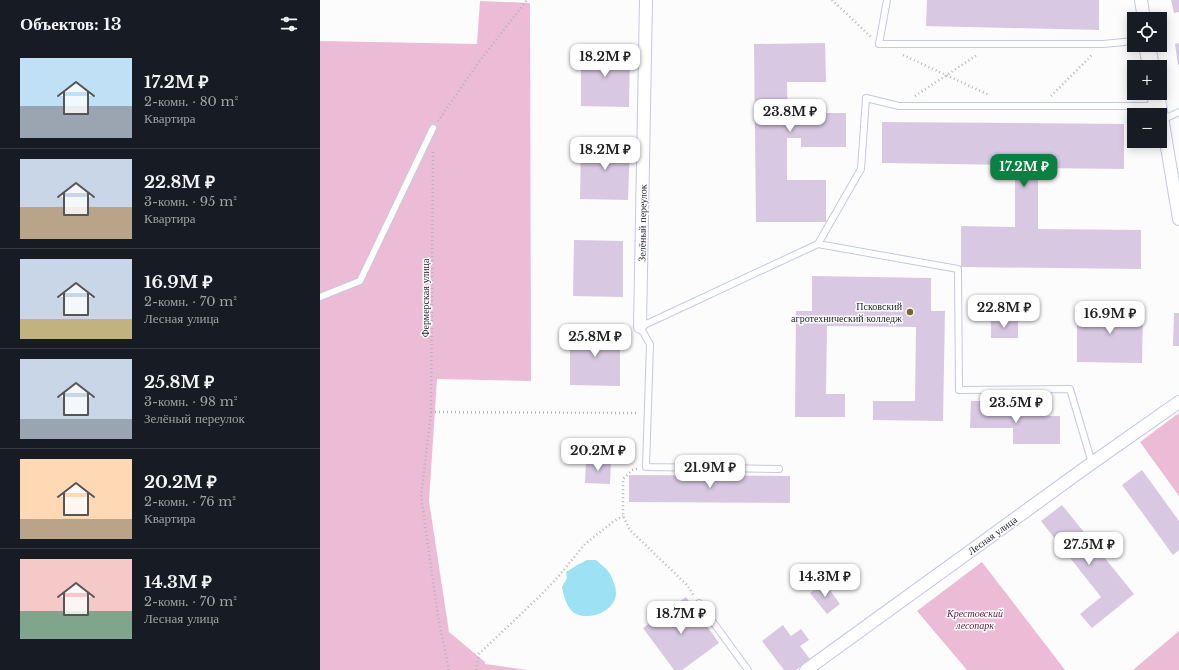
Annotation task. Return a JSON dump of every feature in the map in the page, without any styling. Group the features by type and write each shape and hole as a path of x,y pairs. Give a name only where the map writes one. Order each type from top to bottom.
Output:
{"street":[{"name":"Зелёный переулок","path":"640,327 646,0"},
{"path":"1141,0 1143,12"},
{"path":"1167,146 1178,204 1179,219"},
{"name":"Лесная улица","path":"806,670 1092,463 1179,402"}],"lane":[{"path":"887,0 879,44 1103,44 1127,42"},
{"path":"818,244 861,169 866,98 899,106 1014,107 1152,106 1151,100"},
{"path":"1167,118 1179,112"},
{"path":"320,297 360,281 433,128"},
{"path":"779,469 646,467 650,344 640,327 818,244 958,268 959,390 1070,389 1092,463"},
{"path":"699,603 748,670"}],"path":[{"path":"433,128 479,62 527,0"},
{"path":"832,0 879,44"},
{"path":"899,106 994,44"},
{"path":"1042,106 1103,44"},
{"path":"899,53 994,97"},
{"name":"Фермерская улица","path":"433,151 432,412 421,496 438,616 449,670"},
{"path":"432,412 647,413"},
{"path":"646,467 632,470 623,478 623,516 630,530 688,586 699,603"},
{"path":"476,670 479,654 542,594 585,544 614,521 623,516"}],"green space":[{"path":"480,1 530,3 531,381 437,379 429,501 449,632 485,662 485,664 527,670 320,670 320,41 477,44"},
{"path":"1179,413 1179,496 1140,442"},
{"name":"Крестовский лесопарк","path":"982,562 1065,670 967,670 917,611"},
{"path":"1179,631 1179,670 1133,670"}],"water":[{"path":"587,560 596,560 609,572 616,591 614,600 609,607 594,615 585,616 577,614 569,608 562,587 567,578 566,572"}],"building":[{"path":"927,0 1099,0 1099,30 926,26"},
{"path":"1171,0 1179,0 1179,12 1174,13"},
{"path":"825,43 826,82 787,82 788,122 801,122 801,113 846,113 846,147 801,147 801,138 787,138 787,180 826,180 826,222 756,222 754,44"},
{"path":"1179,43 1179,65 1178,65 1175,44"},
{"path":"581,49 630,50 629,107 581,106"},
{"path":"882,122 1124,124 1124,169 1038,168 1038,229 1141,230 1141,269 961,267 961,226 1015,227 1015,165 882,163"},
{"path":"581,143 630,144 628,200 580,199"},
{"path":"574,240 623,241 623,297 573,296"},
{"path":"812,276 931,278 931,311 945,311 943,421 873,420 873,401 915,401 916,327 827,326 826,394 845,394 845,417 795,417 796,311 812,311"},
{"path":"1077,308 1143,309 1142,363 1077,362"},
{"path":"1174,313 1179,313 1179,346 1173,346"},
{"path":"991,320 1018,320 1018,338 991,338"},
{"path":"570,330 620,330 620,386 570,385"},
{"path":"971,401 1004,401 1004,416 1060,416 1060,444 1013,444 1013,428 970,428"},
{"path":"586,460 611,461 610,484 585,483"},
{"path":"1142,470 1179,521 1179,550 1173,555 1122,485"},
{"path":"629,475 790,476 790,503 629,502"},
{"path":"1062,505 1134,594 1092,628 1080,614 1101,597 1041,521"},
{"path":"824,582 840,604 827,614 810,593"},
{"path":"686,597 719,643 682,670 674,670 643,628"},
{"path":"783,625 791,636 801,629 809,640 800,646 810,659 796,670 784,670 762,641"}],"place":[{"name":"Псковский агротехнический колледж","path":"910,312"}]}
